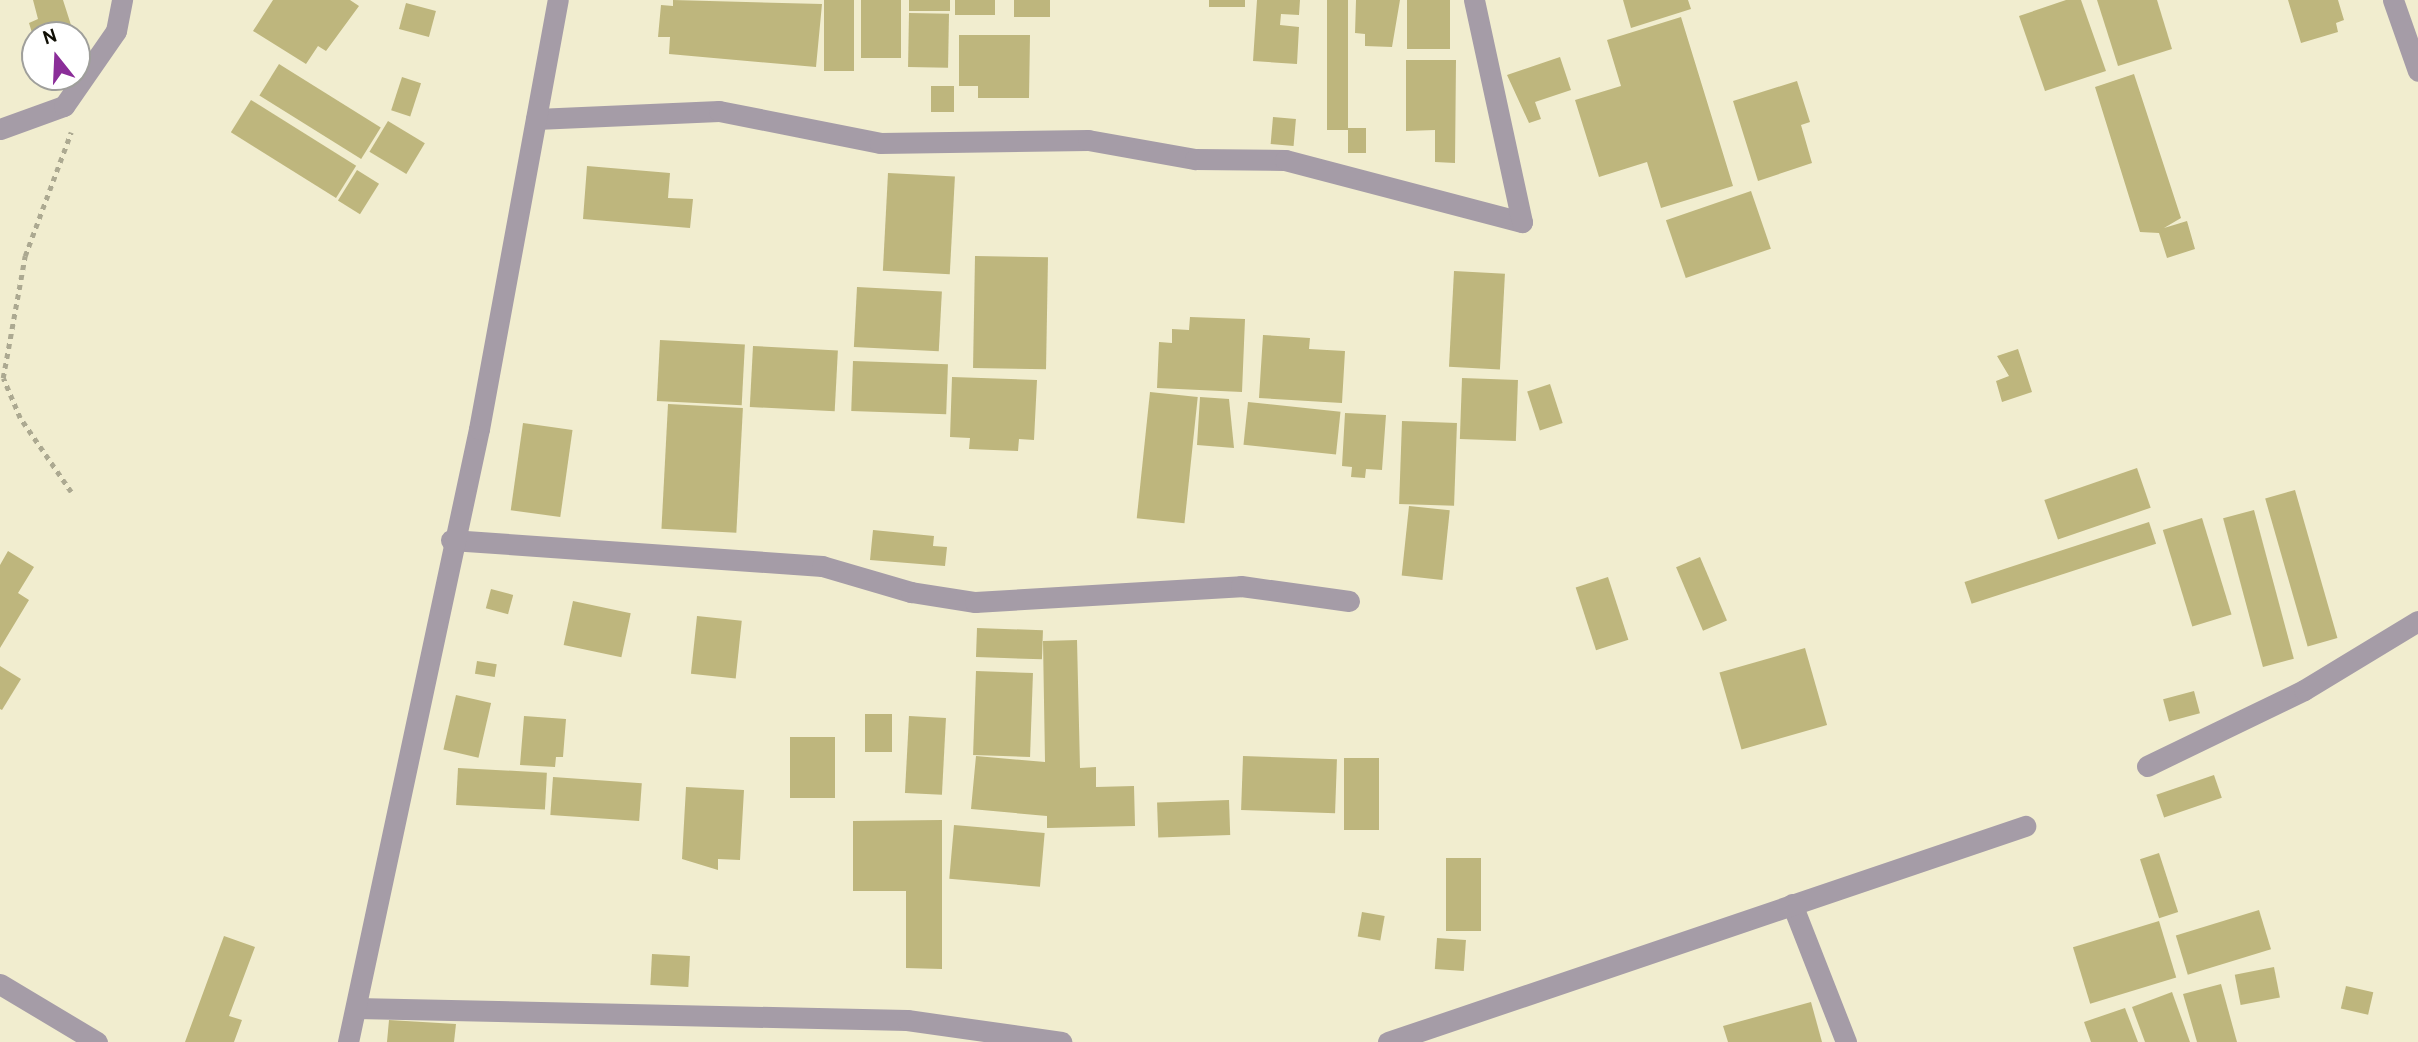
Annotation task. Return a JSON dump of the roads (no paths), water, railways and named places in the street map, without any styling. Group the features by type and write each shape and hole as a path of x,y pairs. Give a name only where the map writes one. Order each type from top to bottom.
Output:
{"street":[{"path":"0,130 64,106 116,31 122,0"},
{"path":"348,1042 451,540 479,429 558,0"},
{"path":"536,119 719,111 880,142 1088,140 1195,159 1285,160 1522,222 1474,0"},
{"path":"2393,0 2418,71"},
{"path":"451,540 822,566 911,592 975,602 1241,586 1349,601"},
{"path":"2147,766 2304,690 2418,621"},
{"path":"1388,1042 2025,826"},
{"path":"1792,904 1846,1042"},
{"path":"0,984 97,1042"},
{"path":"356,1008 907,1020 1061,1042"}]}
